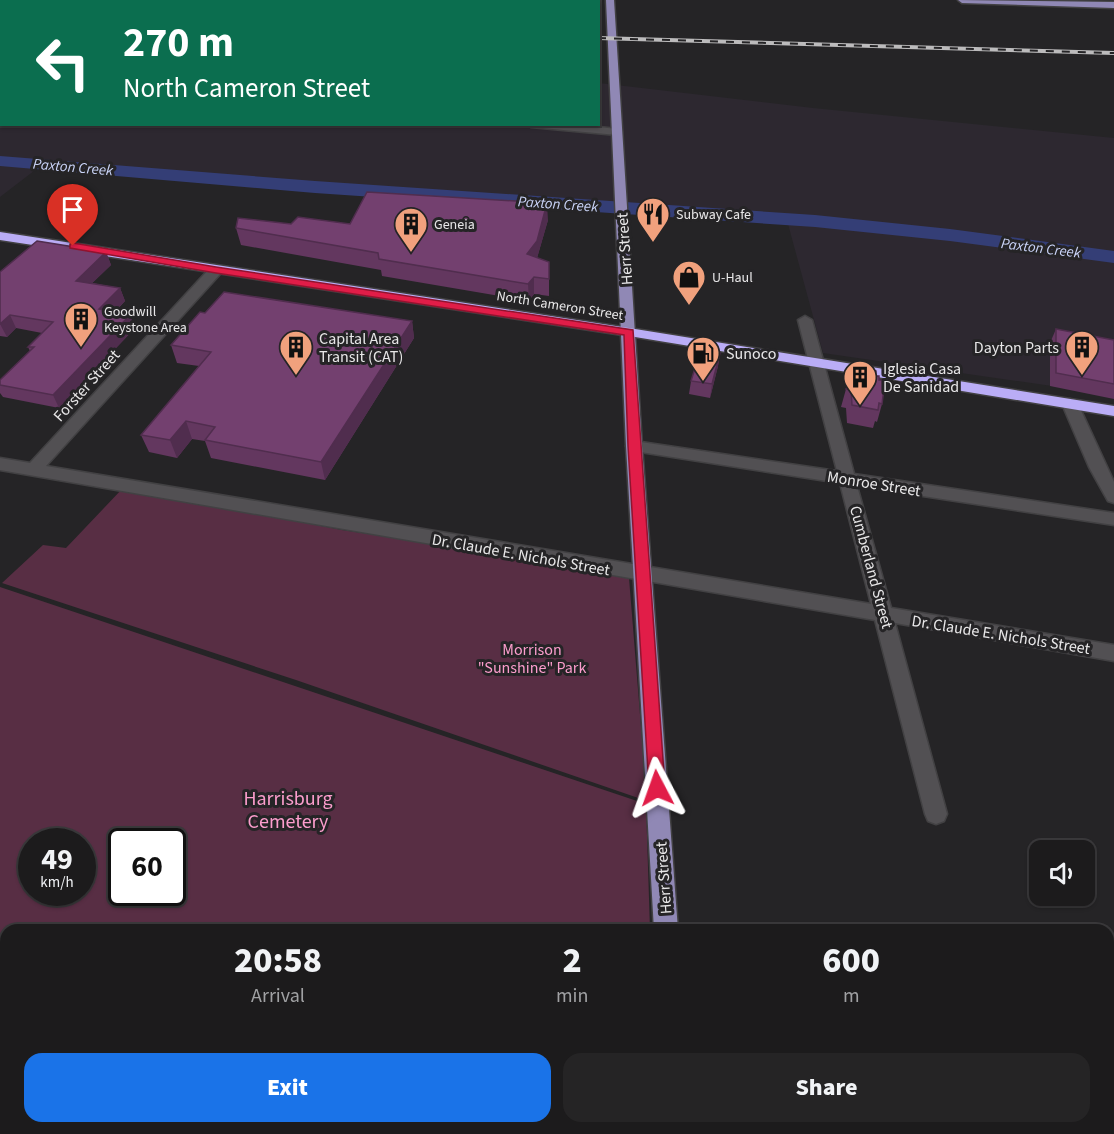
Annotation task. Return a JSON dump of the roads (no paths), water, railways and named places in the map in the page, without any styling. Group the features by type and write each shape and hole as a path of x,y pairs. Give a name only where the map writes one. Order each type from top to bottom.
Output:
{"highway":[{"name":"North Cameron Street","path":"0,236 629,332 1114,411"}],"main road":[{"name":"Herr Street","path":"610,0 634,446 666,924"},
{"path":"962,0 1114,5"}],"street":[{"path":"552,126 617,132"},
{"name":"Forster Street","path":"32,471 216,270"},
{"name":"Cumberland Street","path":"805,320 819,364 936,814"},
{"path":"1070,404 1106,468 1114,496"},
{"name":"Monroe Street","path":"634,446 1114,519"},
{"name":"Dr. Claude E. Nichols Street","path":"0,464 643,575 1114,653"}],"waterway":[{"name":"Paxton Creek","path":"0,161 315,187 815,221 950,235 1114,257"}],"railway":[{"path":"600,38 1114,53"}],"place":[{"name":"Subway Cafe","path":"653,243"},
{"name":"Geneia","path":"411,253"},
{"name":"U-Haul","path":"689,306"},
{"name":"Goodwill Keystone Area","path":"81,348"},
{"name":"Capital Area Transit (CAT)","path":"296,376"},
{"name":"Dayton Parts","path":"1082,376"},
{"name":"Sunoco","path":"703,382"},
{"name":"Iglesia Casa De Sanidad","path":"860,406"}],"park label":[{"name":"Morrison \"Sunshine\" Park","path":"532,658"},
{"name":"Harrisburg Cemetery","path":"288,810"}]}
